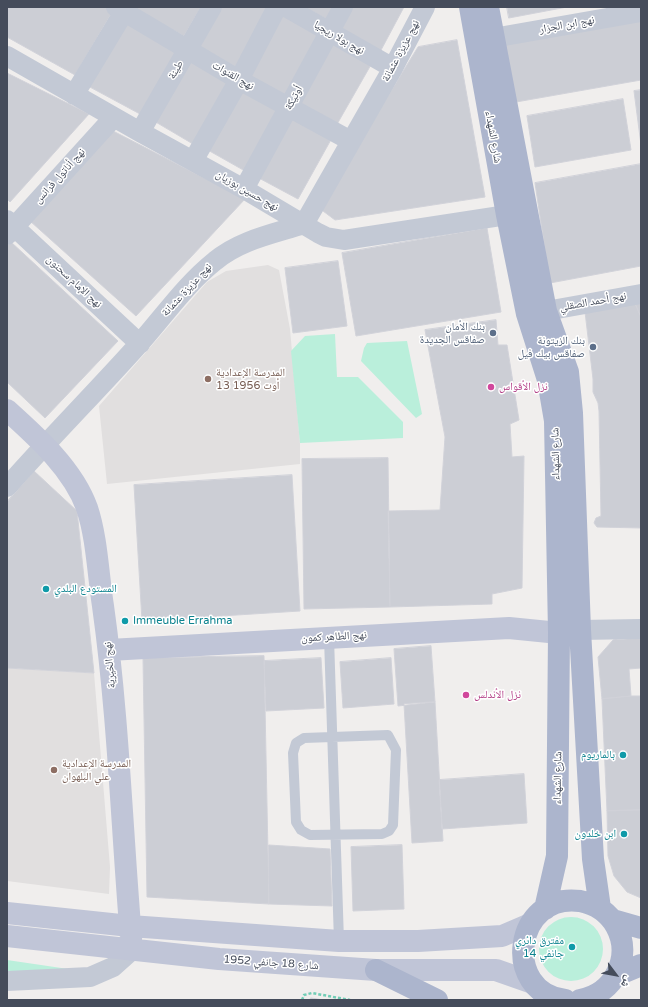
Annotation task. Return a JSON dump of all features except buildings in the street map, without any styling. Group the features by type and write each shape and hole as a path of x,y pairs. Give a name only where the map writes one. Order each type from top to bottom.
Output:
{"main road":[{"name":"شارع الشهداء","path":"470,7 506,215 527,314 548,380 556,421 570,632 593,859 606,914 620,933 623,947 622,961 607,988"},
{"name":"شارع الشهداء","path":"488,7 546,311 568,372 572,414 570,632 557,856 545,908"},
{"name":"نهج الخيرية","path":"7,410 45,444 74,484 86,507 92,532 109,650 132,950"},
{"name":"نهج الطاهر كمون","path":"109,650 509,628 570,632"},
{"path":"565,1000 558,999 541,992 526,969 522,954 524,938 530,924 545,908 558,902 572,900 587,902 606,914 641,928"},
{"path":"7,913 130,926 339,941 418,941 502,936 530,924"},
{"name":"شارع 18 جانفي 1952","path":"7,936 219,959 376,970 496,970 541,992"},
{"path":"580,1000 590,998 641,965"},
{"path":"376,970 437,1000"}],"street":[{"name":"طينة","path":"140,132 212,7"},
{"path":"193,161 239,80 277,7"},
{"name":"نهج بولا ريجيا","path":"286,7 393,68"},
{"name":"أوتيكة","path":"244,189 290,108 343,7"},
{"name":"نهج عزيزة عثمانة","path":"7,487 45,444 140,344 187,287 215,260 255,239 304,224 393,68 425,7"},
{"name":"نهج القنوات","path":"122,9 239,80 351,141"},
{"path":"74,95 122,9"},
{"name":"نهج ابن الجزار","path":"493,38 641,12"},
{"name":"نهج حسين بوزيان","path":"7,56 74,95 244,189 326,237 344,240 506,215"},
{"name":"نهج أناتول فرانس","path":"10,227 114,117"},
{"name":"نهج الإمام سحنون","path":"10,227 140,344"},
{"name":"نهج أحمد الصقلي","path":"546,311 641,294"},
{"path":"570,632 641,629"},
{"path":"7,981 90,977 113,967 132,950"}],"lane":[{"path":"329,638 339,941"},
{"path":"388,735 396,750 393,825 389,831 382,834 336,835 310,835 301,830 296,822 293,753 296,743 304,738 388,735"}],"path":[{"path":"302,1000 304,995 312,993 350,1000"}],"shaded area":[{"name":"المدرسة الإعدادية 13 أوت 1956","path":"268,265 279,270 290,329 300,443 300,464 107,484 99,406 207,282 226,271"},
{"name":"المدرسة الإعدادية علي البلهوان","path":"7,668 94,673 110,867 109,894 7,881"}],"green space":[{"path":"335,334 337,377 358,377 403,422 403,438 300,443 291,351 305,336"},
{"path":"407,341 422,414 416,418 361,361 364,348 367,343"},
{"path":"571,917 589,922 594,926 598,931 603,949 598,967 594,972 589,976 571,981 553,976 548,972 544,967 539,949 544,931 548,926 553,922"},
{"path":"7,960 75,970 7,973"}],"place":[{"name":"بنك الأمان صفاقس الجديدة","path":"493,333"},
{"name":"بنك الزيتونة صفاقس بيك فيل","path":"593,347"},
{"name":"المدرسة الإعدادية 13 أوت 1956","path":"208,379"},
{"name":"نزل الأقواس","path":"491,387"},
{"name":"المستودع البلدي","path":"46,589"},
{"name":"Immeuble Errahma","path":"125,621"},
{"name":"نزل الأندلس","path":"466,695"},
{"name":"بالماريوم","path":"623,755"},
{"name":"المدرسة الإعدادية علي البلهوان","path":"54,770"},
{"name":"ابن خلدون","path":"624,834"},
{"name":"مفترق دائري 14 جانفي","path":"572,947"}]}
